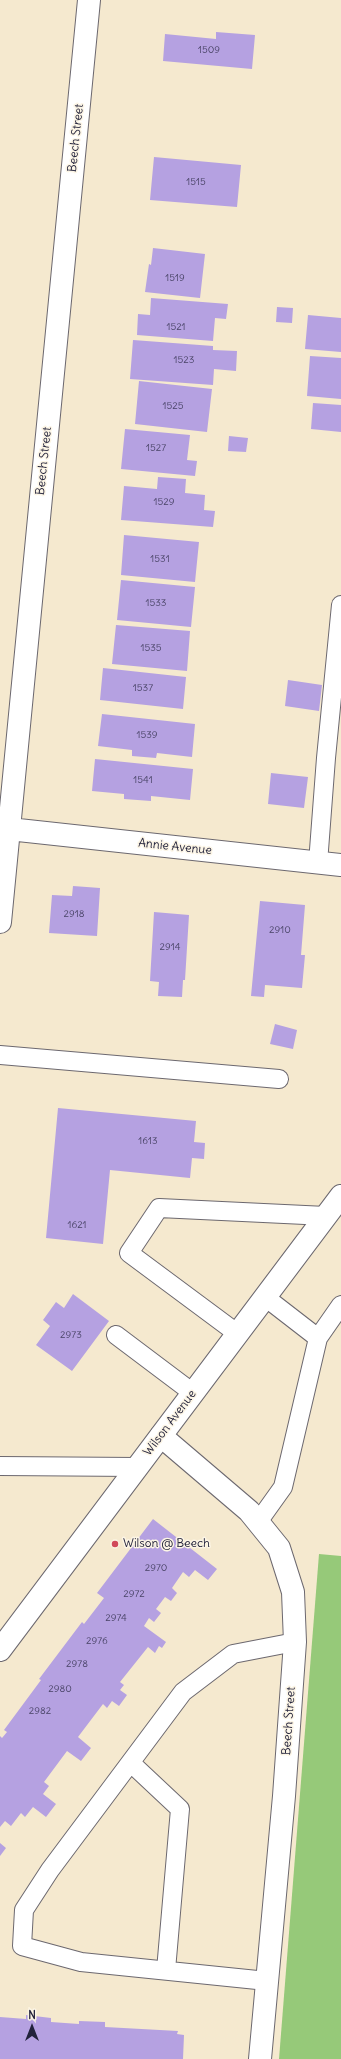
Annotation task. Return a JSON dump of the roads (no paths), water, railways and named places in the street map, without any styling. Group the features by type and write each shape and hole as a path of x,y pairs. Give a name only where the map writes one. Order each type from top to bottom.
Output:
{"street":[{"name":"Beech Street","path":"0,922 89,0"},
{"name":"Annie Avenue","path":"9,829 341,865"},
{"name":"Wilson Avenue","path":"0,1650 341,1196"},
{"name":"Beech Street","path":"161,1436 248,1511 258,1522 278,1548 294,1592 295,1642 284,1796 260,2059"}],"lane":[{"path":"318,862 326,758 341,605"},
{"path":"0,1055 278,1079"},
{"path":"238,1334 129,1253 159,1208 326,1216"},
{"path":"265,1297 318,1338"},
{"path":"258,1522 283,1487 318,1338 341,1305"},
{"path":"116,1335 193,1393"},
{"path":"0,1466 137,1467"},
{"path":"267,1981 81,1962 22,1946 24,1910 50,1870 183,1692 233,1654 295,1642"},
{"path":"131,1763 180,1809 166,1970"}],"place":[{"name":"Wilson @ Beech","path":"115,1544"}]}
